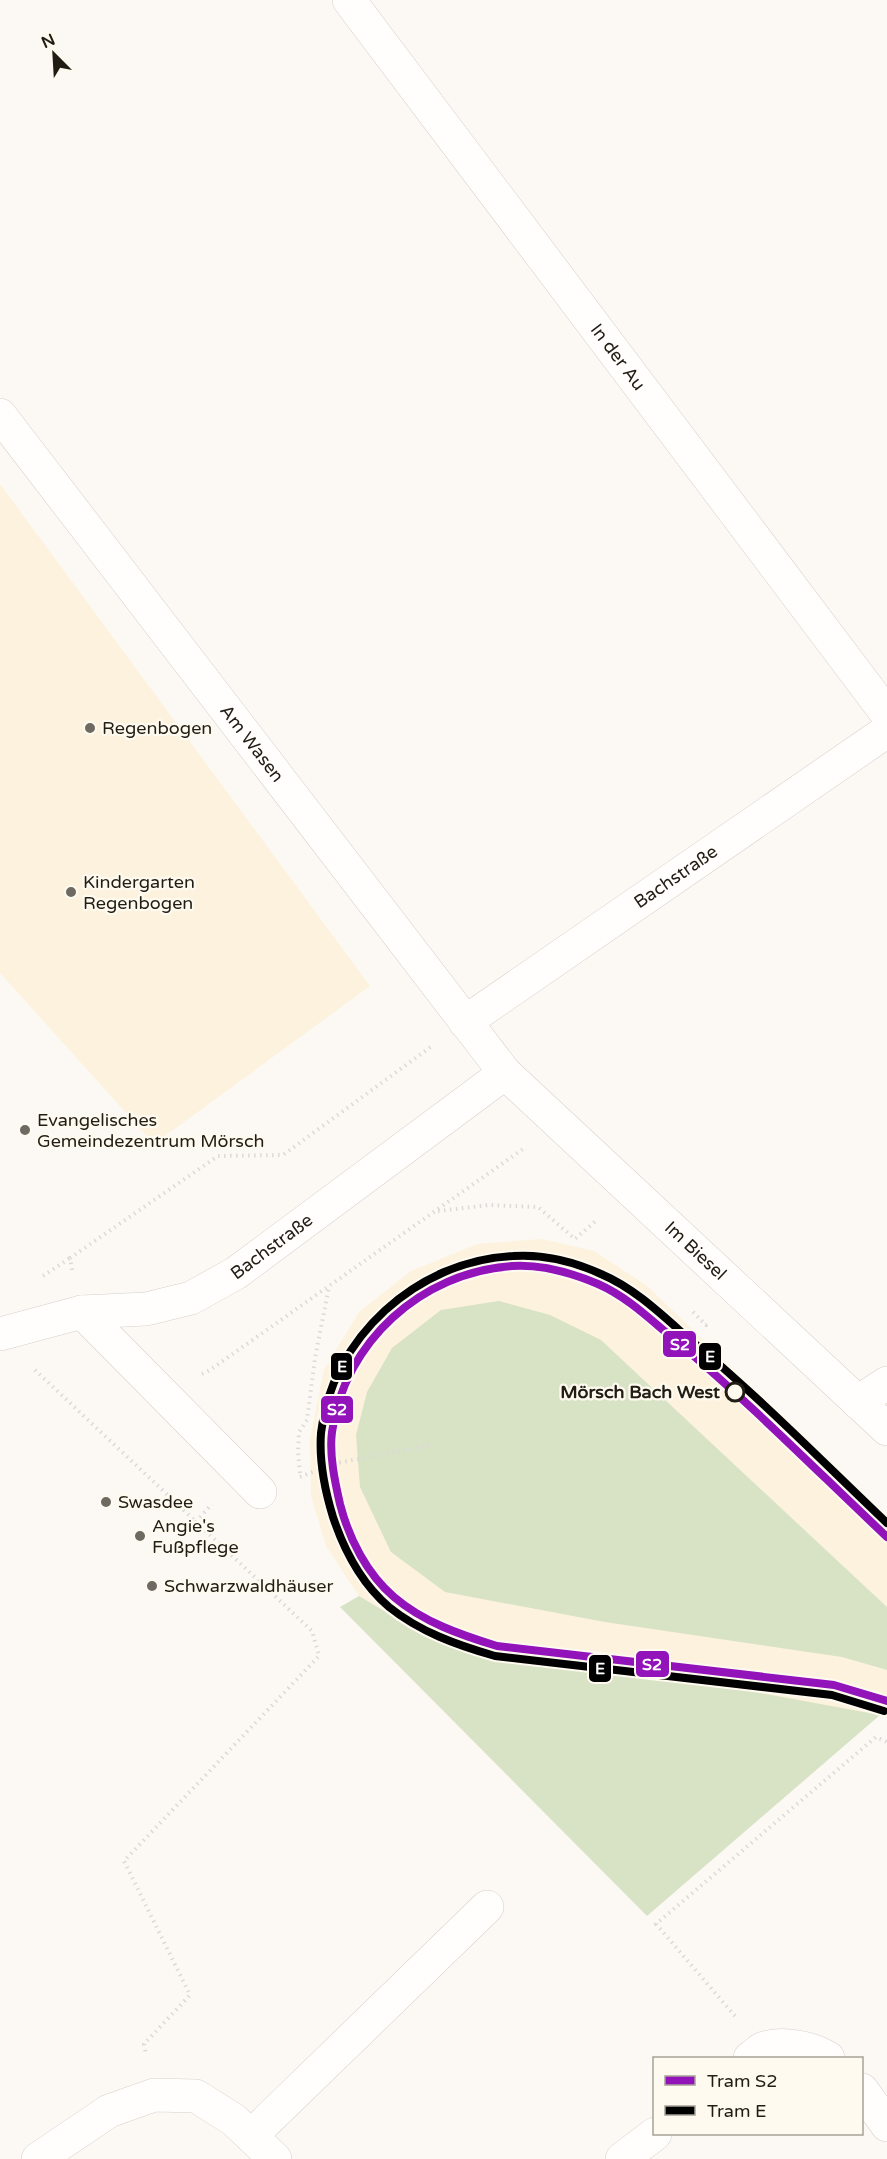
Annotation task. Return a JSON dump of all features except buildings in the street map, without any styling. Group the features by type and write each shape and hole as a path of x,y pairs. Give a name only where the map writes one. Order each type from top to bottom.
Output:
{"street":[{"name":"In der Au","path":"349,0 887,714"},
{"name":"Am Wasen","path":"0,415 505,1073"},
{"name":"Bachstraße","path":"465,1022 887,731"},
{"name":"Bachstraße","path":"0,1334 82,1312 146,1309 191,1298 236,1273 505,1073"},
{"name":"Im Biesel","path":"505,1073 887,1429"},
{"path":"82,1312 260,1492"},
{"path":"858,1402 887,1383"},
{"path":"251,2136 487,1907"},
{"path":"756,2054 789,2046 817,2051 826,2057"},
{"path":"863,2093 887,2126"},
{"path":"38,2159 109,2110 154,2095 196,2096 234,2120 275,2159"},
{"path":"622,2159 653,2135"}],"path":[{"path":"82,1312 70,1258 218,1156 283,1155 465,1022"},
{"path":"160,1392 210,1370 559,1124"},
{"path":"436,1211 489,1205 538,1206 575,1239 600,1216"},
{"path":"301,1477 298,1452 299,1432 308,1420 315,1358 330,1286"},
{"path":"690,1308 706,1325"},
{"path":"34,1369 312,1631 319,1656 123,1861 190,1995 144,2044 154,2095"},
{"path":"260,1492 332,1464 431,1445"},
{"path":"756,2054 656,1924 876,1737 887,1742"}],"shaded area":[{"name":"Regenbogen","path":"0,484 370,986 154,1144 0,973"},
{"path":"542,1239 594,1251 646,1285 887,1517 887,1607 601,1340 842,1657 887,1670 887,1717 744,1690 511,1663 436,1641 359,1596 326,1546 311,1496 310,1439 324,1370 359,1312 411,1271 477,1244"}],"green space":[{"path":"499,1301 550,1315 601,1340 887,1607 887,1670 842,1657 605,1622 445,1592 391,1552 360,1487 356,1435 367,1392 392,1348 441,1310"},
{"path":"359,1596 435,1641 511,1663 744,1690 880,1715 647,1916 340,1607"}],"tram line":[{"name":"E","path":"884,1711 832,1695 495,1656 426,1631 401,1616 379,1598 362,1577 348,1554 327,1497 322,1465 321,1433 328,1398 342,1366 361,1336 385,1310 413,1289 444,1272 478,1261 513,1256 547,1258 601,1274 647,1302 764,1405 887,1523"},
{"name":"S2","path":"887,1537 734,1392 642,1312 610,1290 567,1273 523,1266 479,1271 448,1282 419,1297 393,1318 370,1342 353,1369 339,1399 332,1432 332,1459 334,1478 348,1530 375,1578 394,1597 417,1614 456,1632 497,1646 834,1685 887,1701"}],"place":[{"name":"Regenbogen","path":"90,728"},
{"name":"Kindergarten Regenbogen","path":"71,892"},
{"name":"Evangelisches Gemeindezentrum Mörsch","path":"25,1130"},
{"name":"Mörsch Bach West","path":"735,1392"},
{"name":"Swasdee","path":"106,1502"},
{"name":"Angie's Fußpflege","path":"140,1536"},
{"name":"Schwarzwaldhäuser","path":"152,1586"}]}
